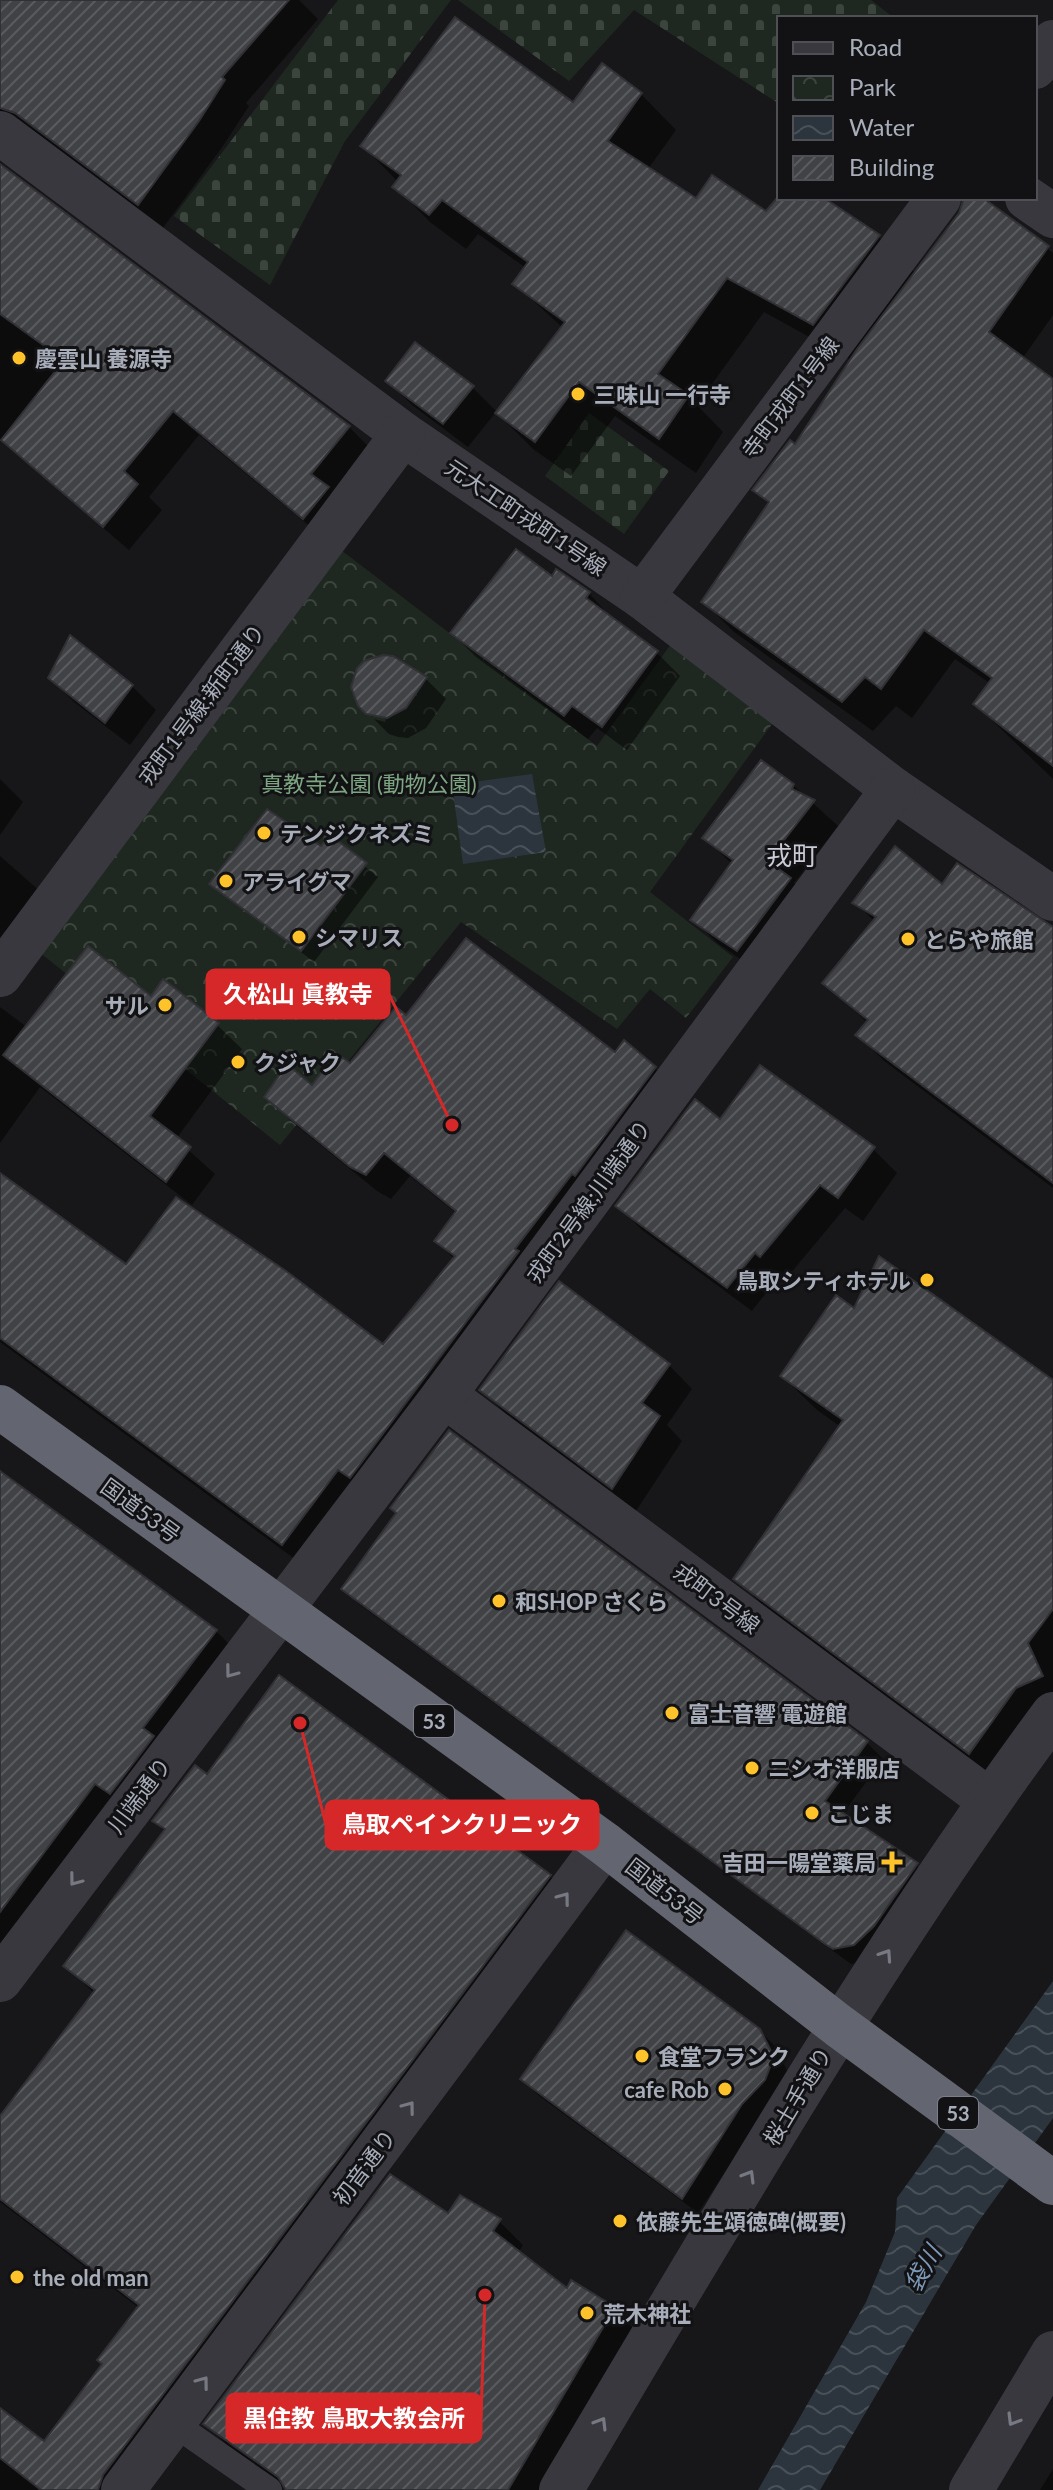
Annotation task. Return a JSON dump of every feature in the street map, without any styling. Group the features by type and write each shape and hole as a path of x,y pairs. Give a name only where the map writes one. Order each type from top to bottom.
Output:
{"highway":[{"name":"国道53号","path":"0,1407 605,1844 850,2035 1053,2183"}],"street":[{"path":"1037,64 1053,42"},
{"name":"元大工町戎町1号線","path":"0,133 403,434 642,597 893,789 1053,899"},
{"name":"寺町戎町1号線","path":"642,597 938,200"},
{"path":"1030,200 1053,216"},
{"name":"戎町1号線;新町通り","path":"0,975 403,434"},
{"name":"戎町2号線;川端通り","path":"278,1610 444,1395 893,789"},
{"name":"戎町3号線","path":"444,1395 989,1800"},
{"name":"川端通り","path":"0,1980 278,1610"},
{"name":"桜土手通り","path":"561,2490 850,2035 989,1800 1053,1714"},
{"name":"初音通り","path":"123,2490 605,1844"},
{"path":"971,2490 1053,2353"}],"lane":[{"path":"173,2423 269,2490"}],"green space":[{"path":"338,0 451,0 345,141 270,285 174,216"},
{"path":"458,0 871,0 891,16 777,16 777,102 634,10 569,81"},
{"path":"589,413 669,471 624,534 545,476"},
{"name":"真教寺公園 (動物公園)","path":"337,547 597,746 674,640 777,717 650,892 733,957 686,1018 650,989 617,1029 461,922 280,1145 38,951"}],"water":[{"path":"532,774 546,852 463,864 452,785"},
{"name":"袋川","path":"1053,1981 1053,2118 976,2225 820,2490 758,2490 866,2302 895,2232 897,2198"}],"building":[{"path":"0,0 289,0 222,77 225,80 199,121 138,205 15,113 0,108"},
{"path":"455,17 573,102 602,63 642,93 608,141 696,198 712,175 766,211 777,198 827,200 880,235 813,325 727,278 658,374 689,395 659,439 579,382 535,442 495,413 565,322 512,284 528,262 442,200 429,215 392,187 401,175 360,146"},
{"path":"0,164 350,426 311,474 329,487 303,519 173,411 124,471 138,484 103,527 1,440 64,360 0,314"},
{"path":"963,200 986,200 1049,246 989,332 1053,379 1053,766 973,704 992,678 924,630 881,689 865,677 842,702 701,602 769,502 752,490 790,440 795,444 857,349 959,213"},
{"path":"415,342 474,386 443,424 385,381"},
{"path":"516,549 552,576 556,569 590,592 586,598 658,651 602,727 572,706 564,716 450,633"},
{"path":"70,635 133,685 105,723 48,678"},
{"path":"383,655 393,656 427,677 406,708 387,718 366,714 358,706 351,687 357,668 364,661"},
{"path":"761,760 794,784 792,789 815,800 768,861 791,878 737,951 690,920 733,860 702,838"},
{"path":"267,809 321,846 330,835 367,863 301,951 209,884"},
{"path":"895,846 942,884 957,863 1053,927 1053,1183 855,1035 868,1020 822,983 876,917 852,903"},
{"path":"466,938 615,1052 624,1040 656,1067 575,1176 572,1174 515,1249 519,1251 350,1478 338,1470 282,1545 0,1338 0,1173 126,1264 176,1197 286,1271 383,1344 455,1256 434,1241 456,1211 384,1153 366,1175 350,1167 264,1097 287,1064 312,1085 336,1053 350,1063 396,1007 406,1015"},
{"path":"88,946 151,996 163,979 219,1023 150,1116 191,1147 166,1182 3,1055"},
{"path":"760,1065 875,1147 838,1198 820,1185 760,1257 755,1253 727,1288 615,1206 695,1099 720,1119"},
{"path":"879,1256 1053,1380 1053,1609 1028,1643 1043,1676 1016,1688 969,1754 733,1579 843,1420 780,1376 836,1295 854,1308"},
{"path":"559,1281 670,1364 642,1403 660,1416 612,1489 479,1390"},
{"path":"449,1430 868,1741 825,1801 918,1863 874,1926 854,1945 833,1949 825,1944 341,1589 396,1513 390,1508"},
{"path":"0,1471 217,1630 143,1728 154,1736 110,1794 95,1784 0,1912"},
{"path":"279,1675 551,1875 103,2475 98,2490 41,2490 0,2458 0,2408 44,2441 102,2364 97,2360 139,2305 0,2199 0,2116 95,1990 63,1966 165,1829 152,1821 195,1765 207,1774"},
{"path":"626,1930 760,2029 774,2057 765,2080 742,2104 682,2199 520,2079"},
{"path":"390,2174 448,2213 460,2195 501,2219 493,2231 567,2288 571,2280 615,2307 508,2490 286,2490 278,2477 203,2424"}],"place":[{"name":"慶雲山 養源寺","path":"19,358"},
{"name":"三味山 一行寺","path":"578,394"},
{"name":"テンジクネズミ","path":"264,833"},
{"name":"アライグマ","path":"226,881"},
{"name":"シマリス","path":"299,937"},
{"name":"とらや旅館","path":"908,939"},
{"name":"サル","path":"165,1005"},
{"name":"クジャク","path":"238,1062"},
{"name":"久松山 眞教寺","path":"452,1125"},
{"name":"鳥取シティホテル","path":"927,1280"},
{"name":"和SHOP さくら","path":"499,1601"},
{"name":"富士音響 電遊館","path":"672,1713"},
{"name":"鳥取ペインクリニック","path":"300,1723"},
{"name":"ニシオ洋服店","path":"752,1768"},
{"name":"こじま","path":"812,1813"},
{"name":"吉田一陽堂薬局","path":"892,1862"},
{"name":"食堂フランク","path":"642,2056"},
{"name":"cafe Rob","path":"725,2089"},
{"name":"依藤先生頌徳碑(概要)","path":"620,2221"},
{"name":"the old man","path":"17,2277"},
{"name":"黒住教 鳥取大教会所","path":"485,2295"},
{"name":"荒木神社","path":"587,2313"}],"district":[{"name":"戎町","path":"792,855"}]}
